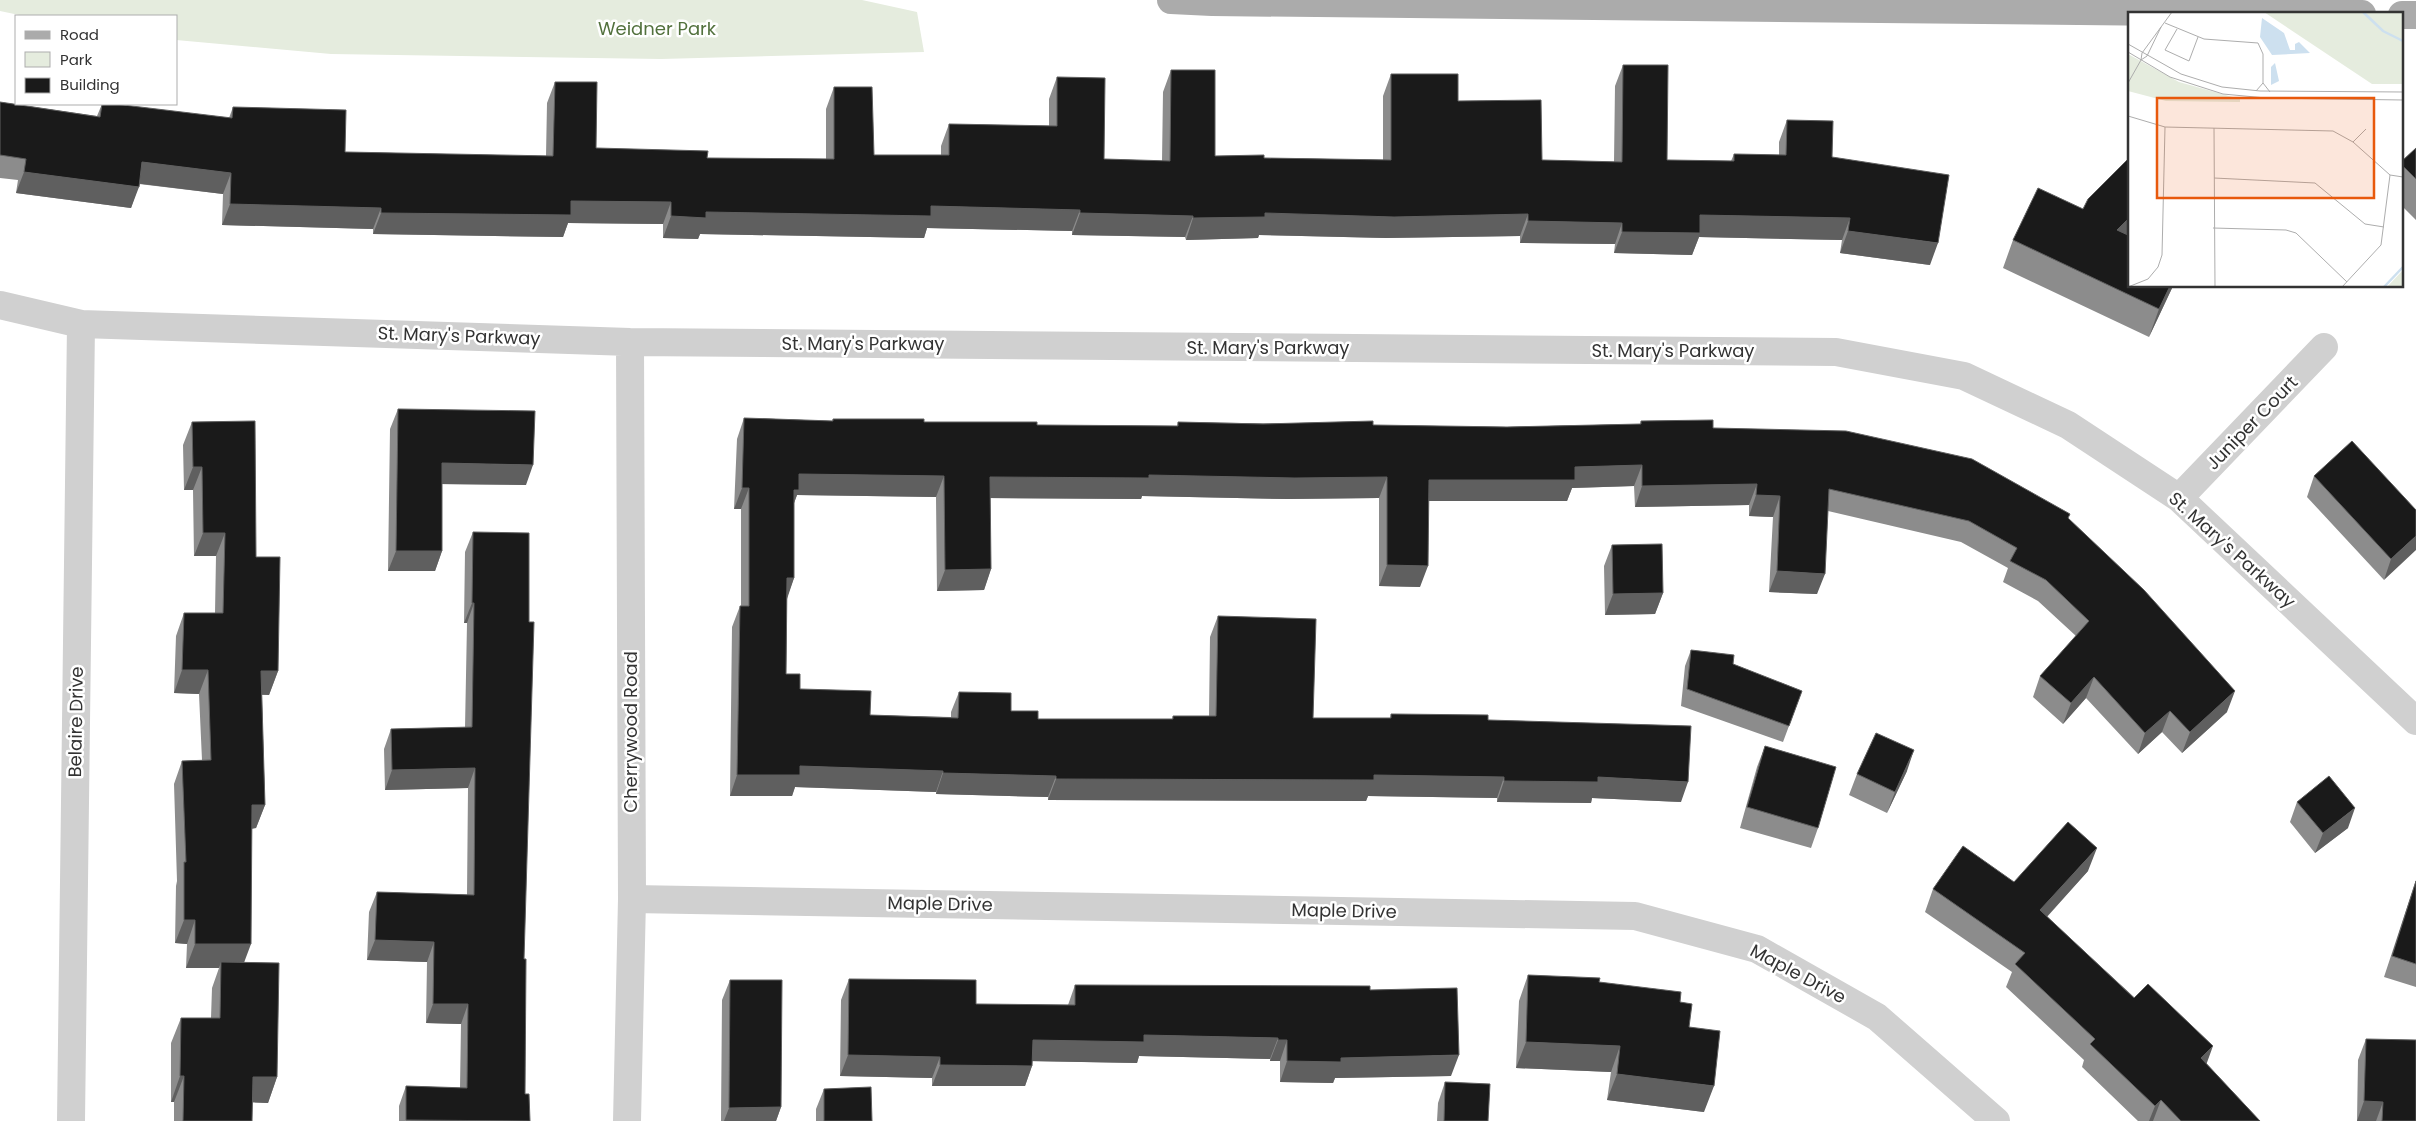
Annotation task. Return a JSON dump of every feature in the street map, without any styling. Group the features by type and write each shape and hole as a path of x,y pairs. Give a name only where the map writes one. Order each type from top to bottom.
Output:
{"main road":[{"path":"1171,0 1212,2 2170,12"}],"street":[{"name":"St. Mary's Parkway","path":"0,305 81,324 630,342 1836,352 1964,376 2068,425 2179,498 2416,721"},
{"name":"Belaire Drive","path":"71,1121 81,324"},
{"name":"Cherrywood Road","path":"627,1121 632,899 630,342"},
{"name":"Juniper Court","path":"2179,498 2324,347"},
{"name":"Maple Drive","path":"632,899 1635,916 1758,949 1877,1017 1996,1121"}],"green space":[{"name":"Weidner Park","path":"0,0 862,0 917,12 924,52 661,59 331,54 178,40 178,15 19,15 0,11"}],"building":[{"path":"1623,65 1668,65 1667,160 1734,161 1734,154 1786,155 1787,120 1833,121 1832,157 1949,175 1938,243 1848,231 1850,218 1700,215 1700,233 1622,232 1622,223 1528,221 1528,214 1394,217 1265,213 1265,217 1193,218 1193,216 1080,213 1080,210 931,206 931,216 706,212 706,218 671,216 671,202 571,201 571,215 381,213 381,208 230,204 231,173 142,162 139,187 24,172 26,159 0,155 0,102 100,117 102,105 123,105 232,118 233,107 346,110 345,152 553,156 555,82 597,82 596,148 708,151 707,158 834,159 834,87 872,87 874,155 949,155 949,124 1057,126 1057,77 1105,78 1104,159 1170,161 1171,70 1215,70 1215,156 1264,155 1264,158 1391,160 1391,74 1458,74 1458,101 1541,100 1542,160 1622,162"},
{"path":"2416,148 2416,179 2404,167 2404,159"},
{"path":"2128,159 2128,219 2117,230 2128,235 2128,288 2169,288 2159,309 2013,240 2038,188 2083,209 2088,199"},
{"path":"398,409 535,411 533,465 442,463 442,551 396,551"},
{"path":"744,418 833,421 833,419 924,419 924,422 1037,422 1037,425 1178,426 1178,422 1263,424 1373,421 1373,425 1507,427 1641,424 1641,421 1713,420 1713,428 1846,431 1972,459 2070,514 2068,518 2144,590 2235,691 2190,732 2170,711 2145,733 2094,677 2071,703 2040,676 2089,621 2046,580 2010,561 2017,548 1969,521 1829,489 1825,574 1777,571 1780,496 1756,495 1757,484 1642,486 1642,465 1575,467 1575,480 1429,480 1428,566 1387,565 1387,477 1295,478 1149,475 1149,478 990,477 991,569 945,570 944,476 799,474 799,490 794,490 794,578 787,578 786,674 800,674 800,689 871,691 870,715 958,718 959,692 1011,693 1011,711 1038,711 1038,719 1173,719 1173,716 1216,716 1218,616 1316,619 1313,718 1391,718 1391,714 1488,715 1488,720 1691,726 1688,782 1598,777 1598,782 1504,781 1504,777 1374,775 1374,780 1056,779 1056,776 800,766 800,775 737,775 740,606 749,606 749,488 742,488"},
{"path":"255,421 256,557 280,557 278,671 261,671 265,805 252,805 251,944 195,944 195,920 184,920 184,862 186,862 182,761 211,760 208,670 182,670 184,613 223,613 225,533 203,533 202,467 193,467 192,422"},
{"path":"2352,441 2416,510 2416,536 2391,559 2314,476"},
{"path":"473,532 529,533 529,622 534,622 524,959 526,959 525,1094 529,1094 530,1121 406,1120 406,1086 467,1088 468,1004 433,1004 434,942 375,940 377,892 474,895 475,768 392,770 391,729 472,727"},
{"path":"1662,544 1663,593 1613,594 1612,545"},
{"path":"1691,650 1734,655 1733,664 1802,691 1789,726 1687,689"},
{"path":"1876,733 1914,750 1895,792 1857,774"},
{"path":"1765,746 1836,767 1818,828 1747,807"},
{"path":"2329,776 2355,808 2323,833 2297,802"},
{"path":"2068,822 2097,848 2040,910 2134,998 2148,984 2213,1046 2201,1058 2260,1121 2181,1121 2161,1100 2155,1106 2090,1044 2095,1039 2015,964 2025,953 1933,889 1963,846 2014,882"},
{"path":"2416,881 2416,964 2392,956"},
{"path":"221,962 279,963 277,1077 253,1077 252,1121 183,1121 184,1076 180,1076 181,1018 220,1018"},
{"path":"1528,975 1600,978 1599,982 1681,992 1680,1002 1692,1004 1689,1027 1720,1031 1714,1086 1617,1074 1620,1046 1526,1042"},
{"path":"849,979 976,980 976,1004 1075,1005 1075,985 1370,986 1370,990 1457,988 1459,1055 1341,1058 1341,1062 1287,1061 1287,1040 1278,1040 1278,1038 1144,1035 1144,1042 1033,1040 1032,1066 940,1065 940,1057 848,1055"},
{"path":"730,980 782,980 781,1107 729,1108"},
{"path":"2366,1039 2416,1040 2416,1121 2382,1121 2383,1102 2364,1101"},
{"path":"1445,1082 1490,1084 1488,1121 1444,1121"},
{"path":"871,1087 872,1121 824,1121 824,1089"}]}
